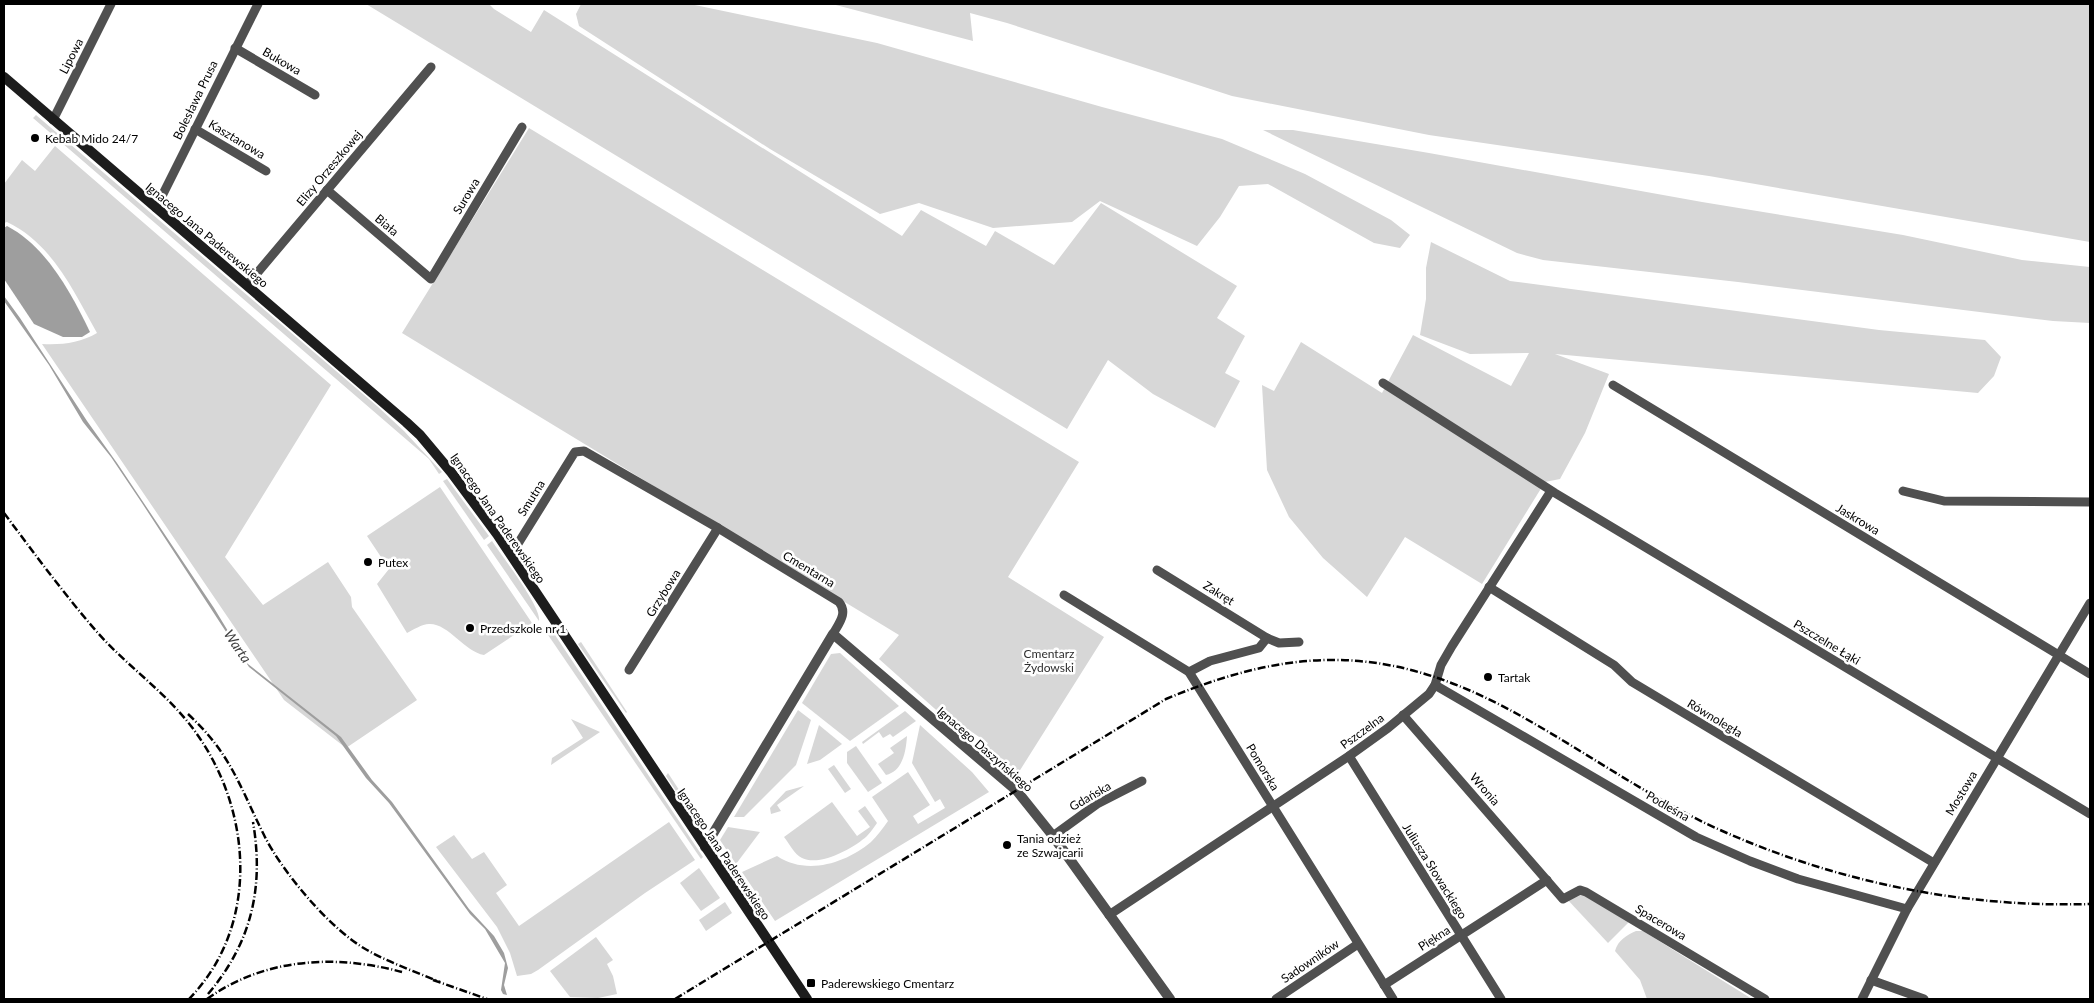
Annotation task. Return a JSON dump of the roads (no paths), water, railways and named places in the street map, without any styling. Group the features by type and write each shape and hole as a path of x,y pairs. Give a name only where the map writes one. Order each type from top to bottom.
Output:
{"main road":[{"name":"Ignacego Jana Paderewskiego","path":"4,77 420,436 468,494 510,555 807,999"}],"street":[{"name":"Lipowa","path":"53,120 112,4"},
{"name":"Bolesława Prusa","path":"156,208 258,4"},
{"name":"Bukowa","path":"235,48 315,95"},
{"name":"Elizy Orzeszkowej","path":"247,285 431,67"},
{"name":"Surowa","path":"431,279 522,127"},
{"name":"Kasztanowa","path":"195,129 266,171"},
{"name":"Biała","path":"327,190 431,279"},
{"name":"Pszczelne Łąki","path":"1383,383 1551,491 2090,814"},
{"name":"Jaskrowa","path":"1614,385 2090,674"},
{"name":"Cmentarna","path":"573,455 579,451 589,453 718,528 839,602 843,607 844,613 833,634 705,847"},
{"name":"Smutna","path":"510,555 573,455"},
{"name":"Pszczelna","path":"1109,915 1349,756 1429,694 1435,685 1446,655 1551,491"},
{"path":"1903,491 1944,501 2090,502"},
{"name":"Grzybowa","path":"629,670 718,528"},
{"name":"Zakręt","path":"1158,570 1267,638 1278,643 1299,642"},
{"name":"Równoległa","path":"1489,587 1614,665 1632,682 1934,863"},
{"name":"Pomorska","path":"1064,595 1189,672 1393,999"},
{"name":"Mostowa","path":"1862,999 1907,909 2090,603"},
{"name":"Ignacego Daszyńskiego","path":"833,634 1017,791 1053,836 1170,999"},
{"path":"1189,672 1210,661 1259,648 1267,638"},
{"name":"Podleśna","path":"1435,685 1696,837 1750,861 1798,879 1907,909"},
{"name":"Wronia","path":"1403,715 1547,880"},
{"name":"Juliusza Słowackiego","path":"1349,756 1501,999"},
{"name":"Gdańska","path":"1053,836 1097,804 1142,781"},
{"name":"Piękna","path":"1384,985 1547,880"},
{"name":"Spacerowa","path":"1547,880 1564,899 1580,890 1586,892 1765,999"},
{"name":"Sadowników","path":"1276,999 1358,944"},
{"path":"1871,980 1924,999"}],"railway":[{"path":"4,513 97,632 169,701 191,726 211,757 227,791 236,827 240,864 238,900 229,936 213,969 189,999"},
{"path":"675,999 1166,699 1215,681 1262,668 1306,661 1350,660 1393,666 1436,677 1481,696 1528,720 1639,787 1707,824 1752,844 1799,861 1846,875 1942,895 1991,901 2090,904"},
{"path":"188,714 215,743 233,771 272,850 295,882 323,915 353,941 367,950 440,982"},
{"path":"208,994 235,954 251,913 257,869 253,822"},
{"path":"207,999 229,985 252,975 301,963 351,963 377,966 402,972"},
{"path":"433,980 487,999"}],"place":[{"name":"Kebab Mido 24/7","path":"35,138"},
{"name":"Putex","path":"368,562"},
{"name":"Przedszkole nr 1","path":"470,628"},
{"name":"Tartak","path":"1488,677"},
{"name":"Tania odzież ze Szwajcarii","path":"1007,845"},
{"name":"Paderewskiego Cmentarz","path":"811,983"}],"water label":[{"name":"Warta","path":"238,646"}],"park label":[{"name":"Cmentarz Żydowski","path":"1049,660"}]}
